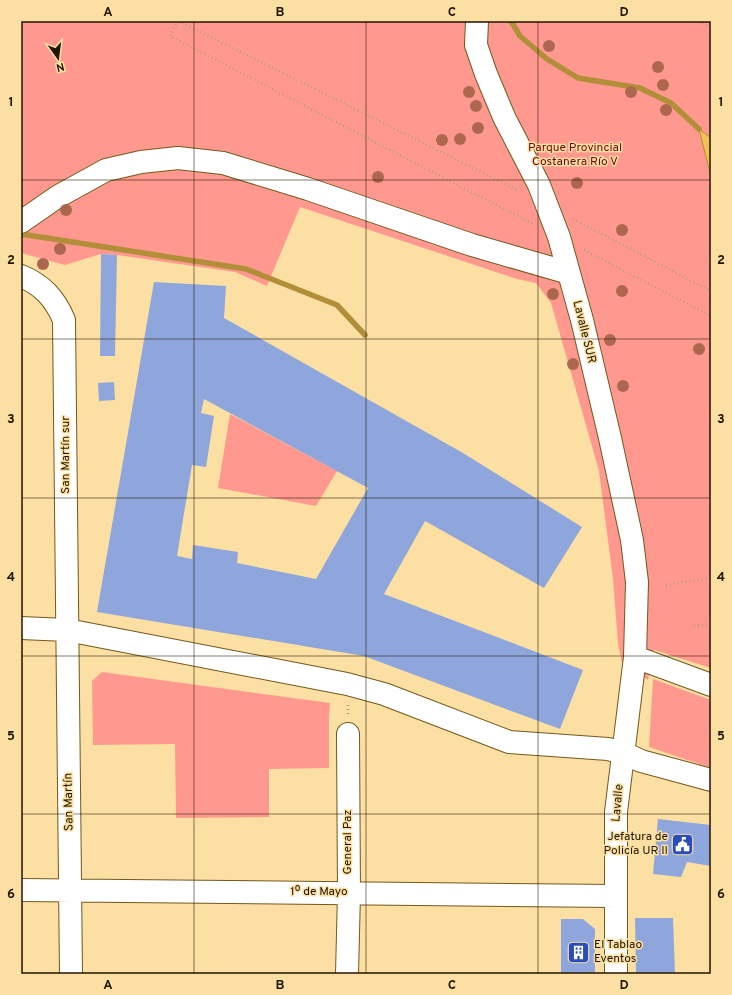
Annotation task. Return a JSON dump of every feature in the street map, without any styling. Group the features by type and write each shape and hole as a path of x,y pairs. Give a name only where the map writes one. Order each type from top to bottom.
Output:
{"street":[{"name":"Lavalle SUR","path":"477,21 476,44 486,74 504,117 539,185 559,237 610,438 632,540 637,582 634,657"},
{"path":"21,222 57,197 106,170 141,162 178,158 230,166 308,189 472,245 569,273"},
{"name":"San Martín sur","path":"21,276 43,287 57,305 64,320 67,630"},
{"path":"21,628 67,630 347,684 384,694 509,742 608,749 624,753 641,761 711,780"},
{"name":"San Martín","path":"67,630 71,974"},
{"path":"634,657 711,685"},
{"name":"Lavalle","path":"616,974 616,812 634,657"},
{"name":"General Paz","path":"347,974 349,893 348,734"},
{"name":"1º de Mayo","path":"21,890 616,896"}],"path":[{"path":"520,191 178,21 170,36 711,316"},
{"path":"699,21 711,27"},
{"path":"548,206 711,291"},
{"path":"666,585 711,578"},
{"path":"694,626 711,624"},
{"path":"347,684 348,734"}],"green space":[{"name":"Parque Provincial Costanera Río V","path":"21,21 711,21 711,668 654,650 648,680 622,663 618,644 613,579 599,471 551,303 536,283 517,279 300,207 267,286 235,272 117,255 101,254 65,265 21,253"},
{"path":"230,414 337,471 316,506 218,488"},
{"path":"102,672 330,703 329,768 269,769 269,817 176,818 175,744 93,745 92,681"},
{"path":"653,679 711,700 711,768 649,747"}],"shaded area":[{"path":"699,129 711,138 711,177"}],"building":[{"path":"101,254 117,255 115,356 100,356"},
{"path":"154,282 226,286 224,318 463,453 582,527 544,588 425,521 384,594 583,670 560,729 364,656 97,612","holes":["204,399 368,488 316,579 237,563 238,552 193,545 192,559 177,556 192,465 206,467 214,416 201,413"]},
{"path":"114,382 115,400 99,401 98,383"},
{"name":"Jefatura de Policía UR II","path":"658,819 711,825 711,866 687,862 681,877 653,874"},
{"path":"635,918 673,918 675,974 636,974"},
{"name":"El Tablao Eventos","path":"561,919 583,919 595,929 595,974 561,974"}],"waterway":[{"path":"511,21 520,36 547,59 578,78 640,88 671,103 699,129"},
{"path":"21,234 246,269 337,305 365,335"}],"place":[{"name":"Jefatura de Policía UR II","path":"683,844"},
{"name":"El Tablao Eventos","path":"578,952"}]}
